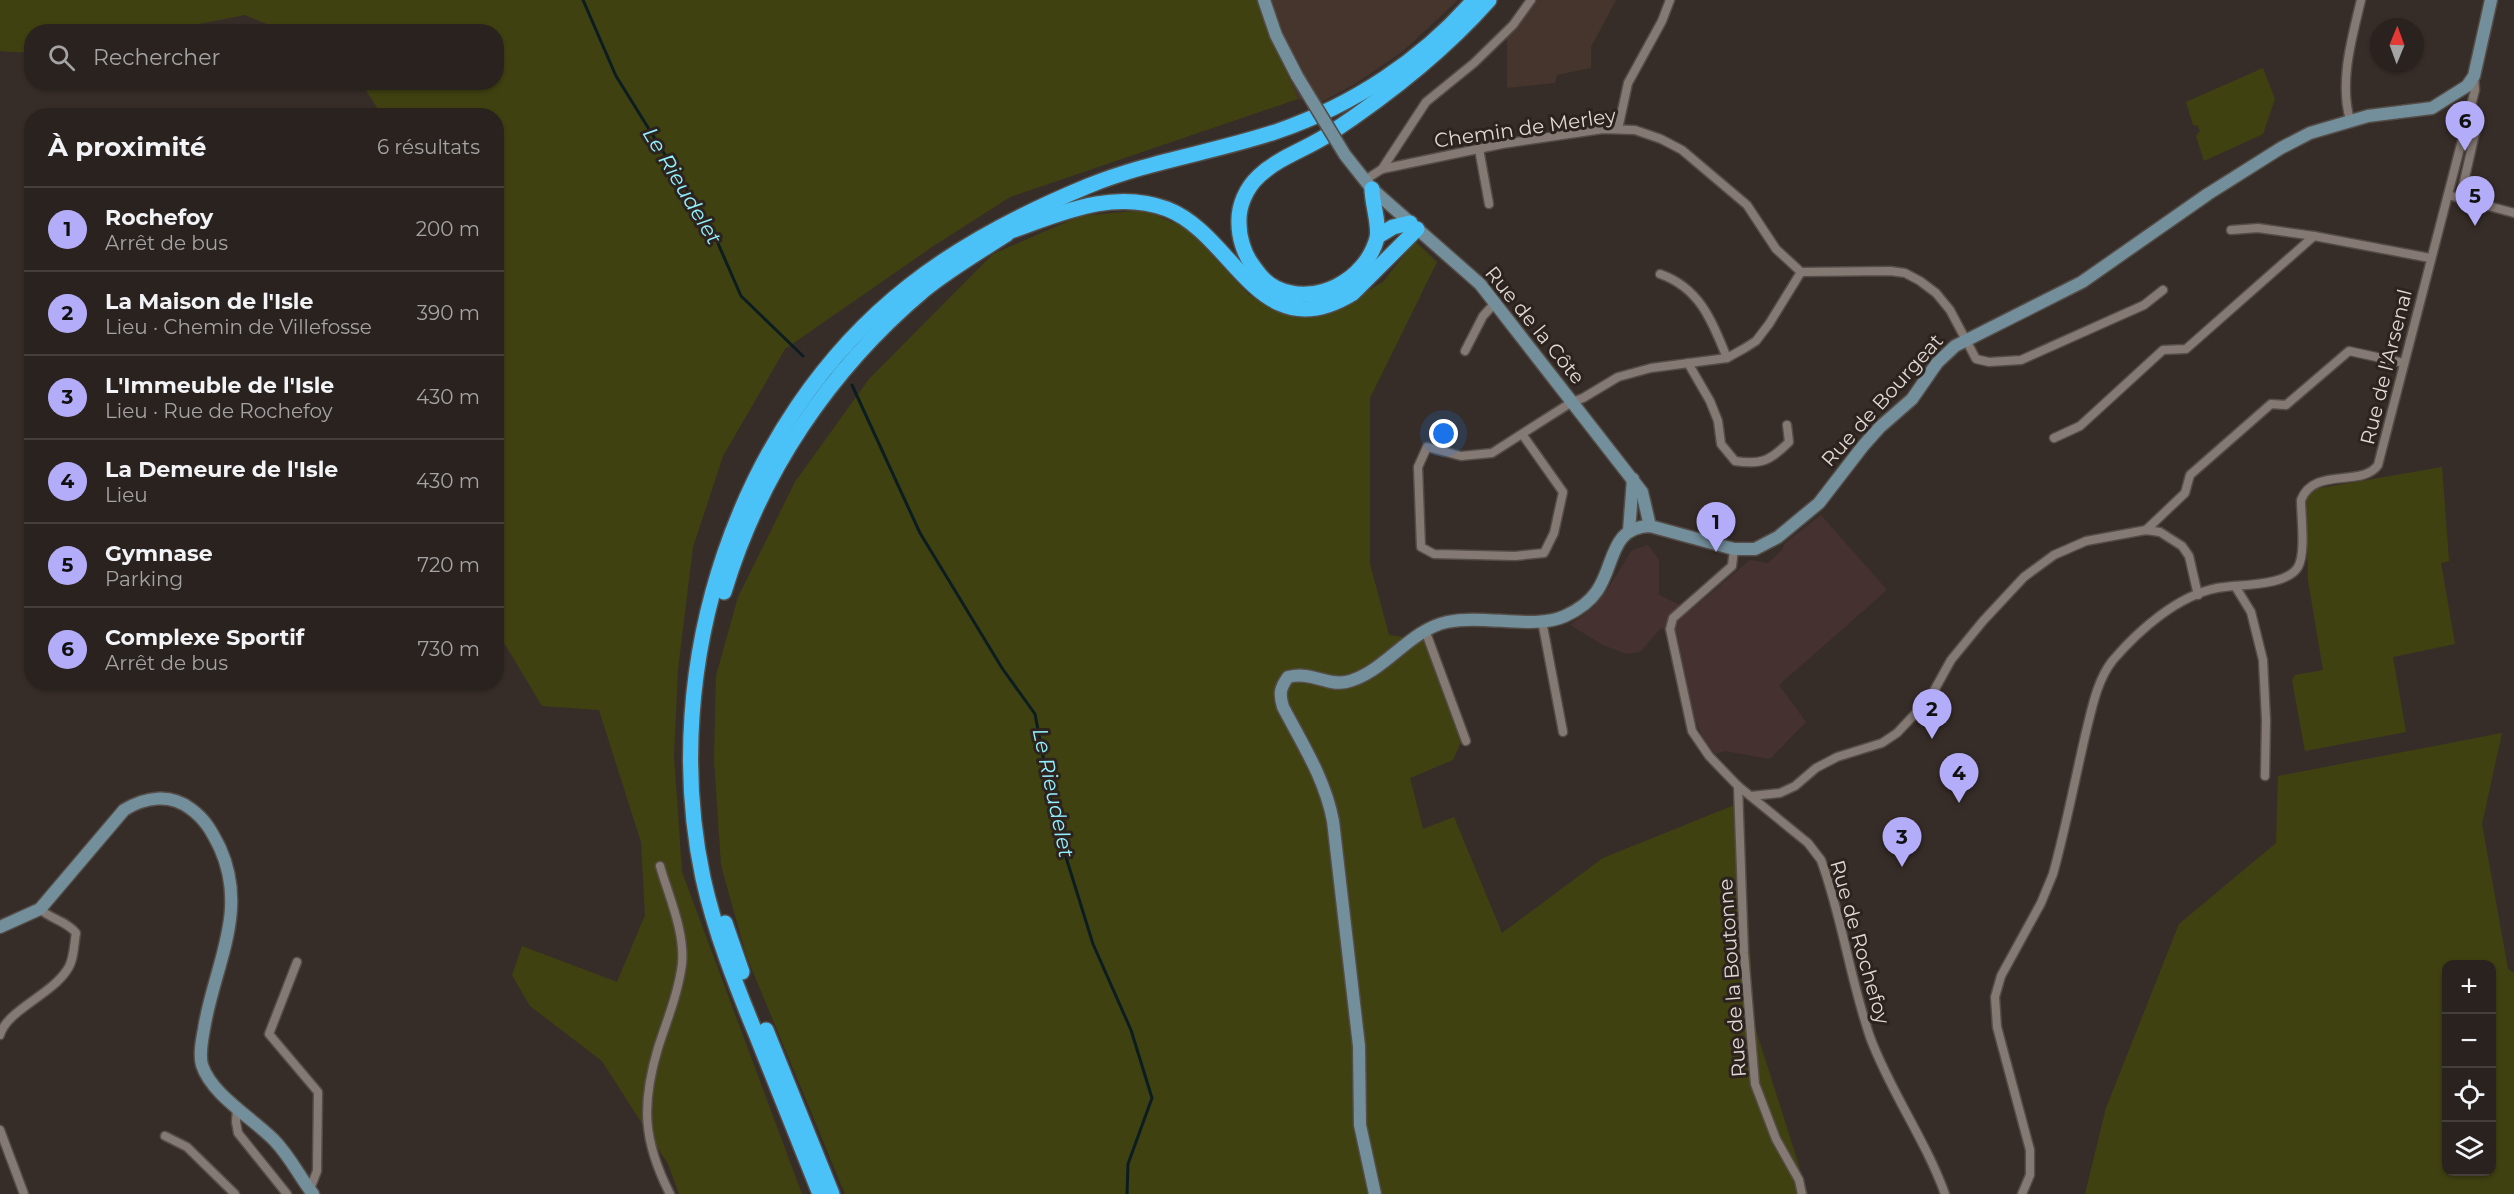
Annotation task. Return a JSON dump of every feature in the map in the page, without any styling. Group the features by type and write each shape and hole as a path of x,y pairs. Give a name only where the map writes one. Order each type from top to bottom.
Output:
{"highway":[{"path":"820,1194 723,951 703,878 693,805 691,750 693,711 704,636 727,543 760,470 821,375 882,310 907,287 946,259 1014,219 1094,184 1279,130 1355,97 1425,50 1474,0"},
{"path":"832,1194 735,953 711,866 704,816 700,741 708,656 718,610 747,527 781,457 828,389 890,321 953,268 1011,231 1098,192 1279,137 1318,121 1385,86 1418,62 1458,27 1483,0"},
{"path":"1368,184 1378,236 1370,256 1358,272 1342,285 1313,294 1294,294 1275,288 1260,276 1245,255 1238,225 1242,201 1253,182 1270,166 1326,136 1403,82 1452,40 1489,0"},
{"path":"1011,231 1100,203 1122,201 1168,209 1186,220 1210,240 1248,282 1266,297 1291,307 1309,308 1324,307 1341,301 1353,293 1414,226"},
{"path":"1378,236 1393,227 1414,226"}],"street":[{"name":"Rue de la Côte","path":"1264,0 1276,35 1297,76 1345,155 1368,184 1480,284 1633,479 1642,492 1650,526"},
{"path":"1382,168 1426,102 1474,63 1513,25 1531,0"},
{"path":"1618,129 1628,83 1662,21 1670,0"},
{"path":"2350,120 2346,106 2346,81 2353,32 2361,0"},
{"path":"2474,76 2491,0"},
{"name":"Rue de Bourgeat","path":"1629,531 1650,526 1734,549 1755,549 1778,537 1819,503 1880,426 1912,399 1943,355 1965,339 2082,282 2147,235 2281,148 2310,133 2350,120 2432,108 2453,97 2474,76"},
{"name":"Rue de l'Arsenal","path":"2198,595 2214,589 2288,578 2298,568 2302,552 2301,500 2304,492 2312,484 2365,474 2376,469 2475,90 2474,76"},
{"path":"2460,199 2476,129 2468,116"},
{"name":"Chemin de Merley","path":"1368,184 1382,168 1479,149 1603,129 1644,133 1682,150 1747,205 1776,249 1801,272"},
{"path":"1479,149 1489,204"},
{"path":"2448,195 2514,213"},
{"path":"2231,230 2258,228 2430,258"},
{"path":"2054,438 2080,426 2163,350 2186,349 2314,236"},
{"path":"1522,434 1563,492 1562,507 1554,533 1544,553 1515,556 1434,554 1421,547 1418,467 1427,447 1461,456 1492,453 1572,402 1618,377 1651,368 1727,358 1756,341 1801,272 1890,271 1905,273 1936,293 1950,310 1976,359 1989,362 2021,360 2144,304 2163,290"},
{"path":"1660,274 1677,279 1689,289 1712,320 1727,358"},
{"path":"1465,351 1483,316 1495,303"},
{"path":"2146,530 2185,493 2190,475 2271,404 2286,405 2349,351 2404,363"},
{"path":"1688,363 1710,401 1718,421 1721,444 1735,461 1754,464 1774,457 1789,442 1787,424"},
{"path":"1375,1194 1360,1125 1359,1046 1328,796 1321,776 1283,707 1280,696 1281,686 1288,677 1308,675 1332,682 1346,682 1364,674 1425,630 1443,622 1460,619 1542,621 1562,617 1584,606 1598,590 1619,541 1629,531 1633,479"},
{"path":"1751,796 1779,793 1795,786 1816,768 1837,757 1882,743 1897,733 1930,698 1951,660 1983,621 2024,578 2054,555 2086,541 2146,530 2160,532 2182,546 2189,556 2198,595 2159,616 2112,662 2096,692 2053,874 2048,889 2001,976 1995,997 1998,1028 2030,1150 2030,1175 2022,1194"},
{"name":"Rue de Rochefoy","path":"1734,549 1732,566 1673,618 1670,628 1692,731 1708,756 1738,786 1808,843 1821,860 1870,1036 1889,1080 1933,1162 1945,1194"},
{"path":"2235,586 2251,612 2263,660 2266,720 2265,776"},
{"path":"1542,621 1563,732"},
{"path":"1425,630 1466,741"},
{"name":"Rue de la Boutonne","path":"1738,786 1744,953 1755,1084 1776,1139 1799,1180 1802,1194"},
{"path":"0,927 40,909 124,810 150,799 182,802 209,826 227,865 232,901 229,930 207,1010 201,1061 207,1078 274,1140 295,1163 311,1192"},
{"path":"660,866 678,926 682,962 675,999 658,1050 647,1101 647,1134 661,1177 670,1194"},
{"path":"0,1035 2,1027 10,1017 50,990 69,968 76,933 72,927 45,914 40,909"},
{"path":"297,962 269,1034 318,1092 317,1172 311,1192"},
{"path":"237,1107 238,1133 287,1194"},
{"path":"0,1130 24,1194"},
{"path":"165,1136 187,1147 236,1194"}],"shaded area":[{"path":"0,0 1266,0 1278,52 1298,99 1010,197 932,247 785,349 723,456 693,547 678,669 674,756 682,872 802,1194 679,1194 668,1164 602,1061 530,1006 512,975 522,946 617,982 645,915 641,842 599,710 542,706 504,643 504,108 377,108 366,90 504,90 504,24 267,24 245,15 198,24 24,24 24,53 0,51"},
{"path":"1266,0 1458,0 1402,52 1355,84 1323,101 1298,99 1278,52"},
{"path":"1531,0 1616,0 1591,47 1591,68 1557,75 1555,83 1507,88 1507,36"},
{"path":"2263,68 2275,99 2263,134 2204,161 2196,136 2200,131 2198,126 2193,125 2186,102"},
{"path":"1144,210 1188,229 1249,295 1291,314 1334,310 1383,282 1415,241 1437,262 1370,398 1370,564 1389,635 1423,640 1461,742 1453,760 1410,778 1423,829 1454,817 1502,933 1603,858 1742,802 1754,1024 1808,1194 845,1194 746,955 721,865 714,759 716,676 738,597 795,482 869,379 993,254 1080,216"},
{"path":"2442,467 2449,561 2441,563 2455,644 2393,657 2406,732 2305,751 2292,680 2295,675 2323,670 2308,580 2306,499 2315,489"},
{"path":"1821,515 1887,590 1779,685 1806,722 1770,759 1725,751 1715,754 1704,740 1695,720 1677,635 1661,628 1640,652 1626,654 1603,645 1570,625 1593,608 1632,550 1648,545 1659,560 1659,595 1691,610 1750,560 1768,563 1782,550 1785,543"},
{"path":"2502,733 2482,824 2508,969 2514,973 2514,1194 2085,1194 2106,1108 2179,924 2276,843 2278,776"}],"waterway":[{"name":"Le Rieudelet","path":"583,0 616,76 713,232 741,296 803,356"},
{"name":"Le Rieudelet","path":"852,385 920,533 1002,668 1035,714 1056,825 1093,944 1131,1030 1152,1098 1128,1164 1127,1194"}],"place":[{"name":"Complexe Sportif","path":"2465,151"},
{"name":"Gymnase","path":"2475,226"},
{"name":"Rochefoy","path":"1716,552"},
{"name":"La Maison de l'Isle","path":"1932,739"},
{"name":"La Demeure de l'Isle","path":"1959,803"},
{"name":"L'Immeuble de l'Isle","path":"1902,867"}]}
